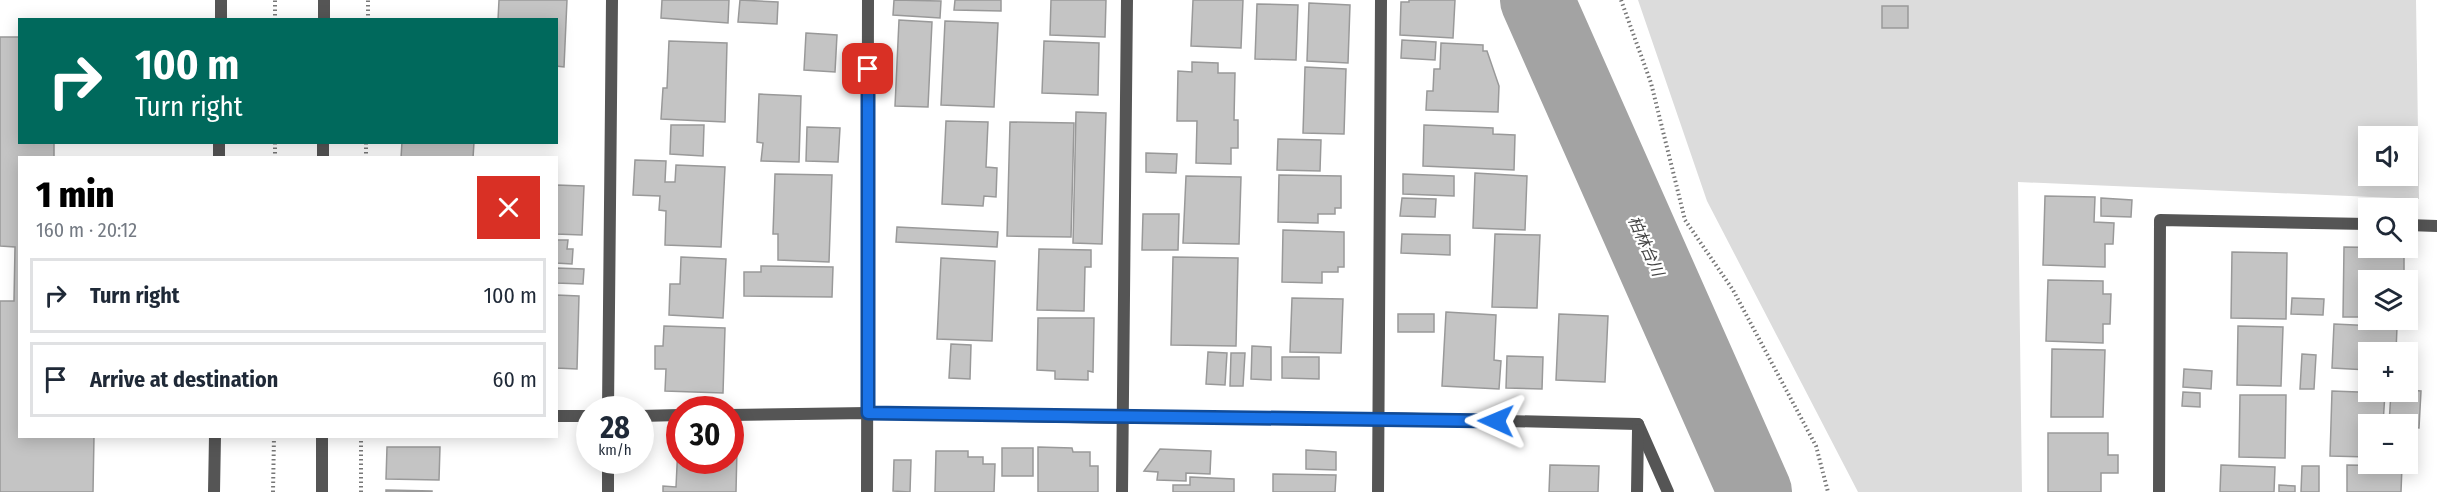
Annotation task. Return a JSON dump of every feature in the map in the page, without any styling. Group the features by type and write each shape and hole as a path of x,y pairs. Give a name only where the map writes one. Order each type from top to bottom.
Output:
{"street":[{"path":"221,0 221,18"},
{"path":"324,0 324,18"},
{"path":"608,396 612,0"},
{"path":"867,492 868,0"},
{"path":"1122,492 1127,0"},
{"path":"1378,492 1381,0"},
{"path":"2159,492 2160,220 2358,224"},
{"path":"2418,225 2437,226"},
{"path":"744,415 868,413 1122,418 1378,418 1638,424"},
{"path":"558,416 576,416"},
{"path":"1637,492 1638,424"},
{"path":"1638,424 1668,492"},
{"path":"214,492 215,438"},
{"path":"322,438 322,492"},
{"path":"608,474 608,492"}],"path":[{"path":"275,0 275,18"},
{"path":"368,18 369,0"},
{"path":"1620,0 1651,83 1684,219 1733,290 1816,446 1828,492"},
{"path":"273,492 274,438"},
{"path":"361,438 361,492"}],"shaded area":[{"path":"1638,0 2416,0 2418,126 2358,126 2358,186 2418,186 2418,133 2419,199 2018,182 2022,492 1858,492 1707,201"}],"building":[{"path":"499,0 567,0 564,67 558,66 558,18 498,18"},
{"path":"662,0 729,0 728,23 661,18"},
{"path":"740,0 778,2 777,24 738,22"},
{"path":"894,0 941,1 940,18 893,15"},
{"path":"955,0 1001,0 1001,11 954,10"},
{"path":"1051,0 1106,0 1105,37 1050,35"},
{"path":"1193,0 1243,0 1241,48 1191,46"},
{"path":"1409,0 1455,0 1453,38 1400,35 1401,2 1409,2"},
{"path":"1309,3 1350,5 1348,63 1307,61"},
{"path":"1257,4 1298,5 1296,60 1255,59"},
{"path":"1882,6 1908,6 1908,28 1882,28"},
{"path":"899,20 932,22 928,107 895,106"},
{"path":"945,21 998,23 994,107 941,105"},
{"path":"806,33 837,35 835,72 804,70"},
{"path":"0,37 18,37 18,144 54,144 54,156 18,156 18,438 94,438 93,492 0,492 0,301 14,301 15,247 0,246"},
{"path":"1402,40 1436,42 1435,60 1401,58"},
{"path":"669,41 727,43 725,122 661,119 663,88 667,88"},
{"path":"1044,41 1099,43 1098,95 1042,93"},
{"path":"1441,43 1483,45 1483,51 1487,51 1499,86 1498,112 1426,110 1427,91 1433,91 1434,69 1440,69"},
{"path":"1192,62 1218,63 1218,73 1235,73 1234,120 1238,120 1238,148 1231,148 1231,164 1196,163 1197,121 1177,121 1178,71 1192,72"},
{"path":"1305,67 1346,69 1344,134 1303,133"},
{"path":"759,94 801,96 799,162 761,161 763,143 757,142"},
{"path":"1076,112 1106,113 1102,244 1073,243"},
{"path":"946,121 988,122 986,167 997,168 996,197 984,196 983,206 942,204"},
{"path":"1010,122 1074,123 1071,237 1007,236"},
{"path":"671,125 704,125 703,156 670,154"},
{"path":"1424,125 1493,128 1493,134 1515,135 1514,170 1423,166"},
{"path":"807,127 840,128 838,162 806,161"},
{"path":"1278,139 1321,140 1320,171 1277,170"},
{"path":"402,144 474,144 473,156 401,156"},
{"path":"1146,153 1177,154 1176,173 1146,172"},
{"path":"635,160 666,161 665,182 675,182 676,165 725,167 721,247 665,245 666,211 659,210 660,196 633,195"},
{"path":"1475,173 1527,176 1525,230 1473,228"},
{"path":"775,174 832,175 829,262 778,260 778,234 773,234"},
{"path":"1403,174 1454,176 1454,196 1403,194"},
{"path":"1279,175 1341,176 1341,208 1335,208 1335,214 1318,214 1318,223 1278,222"},
{"path":"1186,176 1241,177 1239,244 1183,243"},
{"path":"558,185 584,186 582,235 558,234"},
{"path":"2045,196 2095,197 2094,222 2114,223 2113,244 2105,244 2105,267 2043,265"},
{"path":"1402,198 1436,199 1435,217 1400,216"},
{"path":"2101,198 2132,200 2131,217 2101,216"},
{"path":"1143,214 1179,214 1178,250 1142,250"},
{"path":"897,227 998,232 997,247 896,242"},
{"path":"1283,230 1344,232 1344,267 1338,267 1338,272 1322,272 1322,283 1282,282"},
{"path":"1402,234 1450,235 1450,255 1401,253"},
{"path":"1495,234 1540,235 1537,308 1492,307"},
{"path":"558,240 568,240 567,249 573,249 572,264 558,263"},
{"path":"2344,247 2358,247 2358,258 2404,258 2404,270 2358,270 2358,317 2343,317"},
{"path":"1039,249 1091,250 1091,267 1085,267 1084,311 1037,310"},
{"path":"2232,252 2287,253 2286,319 2231,318"},
{"path":"681,257 726,259 723,318 669,315 670,284 680,284"},
{"path":"1173,257 1238,258 1236,346 1171,345"},
{"path":"941,258 995,261 992,341 937,339"},
{"path":"761,266 833,267 832,297 744,296 744,272 761,272"},
{"path":"558,268 584,269 583,284 558,283"},
{"path":"2048,280 2103,281 2103,294 2111,294 2110,324 2103,324 2103,343 2046,341"},
{"path":"558,295 579,296 577,369 558,368"},
{"path":"1292,298 1343,299 1341,353 1290,352"},
{"path":"2292,298 2324,299 2323,315 2291,314"},
{"path":"1446,312 1496,315 1494,360 1501,361 1499,389 1442,386"},
{"path":"1398,314 1434,314 1434,332 1398,332"},
{"path":"1559,314 1608,316 1605,382 1556,380"},
{"path":"1038,318 1094,318 1093,372 1088,371 1088,380 1055,379 1055,371 1037,370"},
{"path":"2334,324 2358,325 2358,330 2397,330 2396,342 2358,342 2358,369 2332,368"},
{"path":"664,326 725,328 723,393 665,391 666,369 655,369 655,346 663,346"},
{"path":"2238,326 2283,327 2281,386 2237,385"},
{"path":"951,344 971,345 970,379 949,378"},
{"path":"1252,346 1271,347 1271,380 1251,379"},
{"path":"2052,349 2105,350 2103,417 2051,417"},
{"path":"1208,352 1227,353 1225,385 1206,384"},
{"path":"1231,353 1245,353 1243,386 1230,386"},
{"path":"2302,354 2316,355 2314,389 2300,389"},
{"path":"1507,356 1543,357 1542,389 1506,388"},
{"path":"1282,357 1319,357 1319,379 1282,378"},
{"path":"2184,369 2212,371 2211,389 2183,387"},
{"path":"2332,391 2358,392 2358,402 2384,402 2384,414 2358,414 2358,457 2330,456"},
{"path":"2418,391 2421,391 2419,428 2418,414 2390,414 2390,402 2418,402"},
{"path":"2183,392 2200,393 2200,407 2182,406"},
{"path":"2240,395 2286,395 2285,458 2239,457"},
{"path":"2048,433 2108,433 2108,455 2118,455 2118,473 2101,473 2101,492 2048,492"},
{"path":"387,447 440,447 439,480 386,479"},
{"path":"1038,447 1072,448 1073,452 1090,452 1090,466 1098,466 1098,492 1038,492"},
{"path":"1002,448 1033,448 1033,476 1002,476"},
{"path":"1160,449 1211,451 1210,474 1186,473 1186,481 1157,480 1158,472 1144,471"},
{"path":"1306,450 1336,452 1336,470 1306,469"},
{"path":"936,451 968,451 968,457 983,457 983,464 995,464 994,492 935,492"},
{"path":"894,460 911,460 910,492 893,491"},
{"path":"1550,465 1599,466 1598,492 1549,492"},
{"path":"2221,465 2275,467 2274,492 2220,492"},
{"path":"2347,465 2358,465 2358,474 2402,474 2401,492 2347,492"},
{"path":"2302,466 2319,466 2319,492 2301,492"},
{"path":"677,474 736,474 736,492 663,492 663,486 676,487"},
{"path":"1273,474 1336,475 1335,492 1273,492"},
{"path":"1190,477 1234,479 1234,492 1173,492 1173,485 1190,485"},
{"path":"2279,485 2295,486 2295,492 2279,492"},
{"path":"386,490 432,491 432,492 386,492"}],"waterway":[{"name":"柏林台川","path":"1537,0 1755,492"}],"route":[{"path":"868,69 868,413 1496,421"}]}
